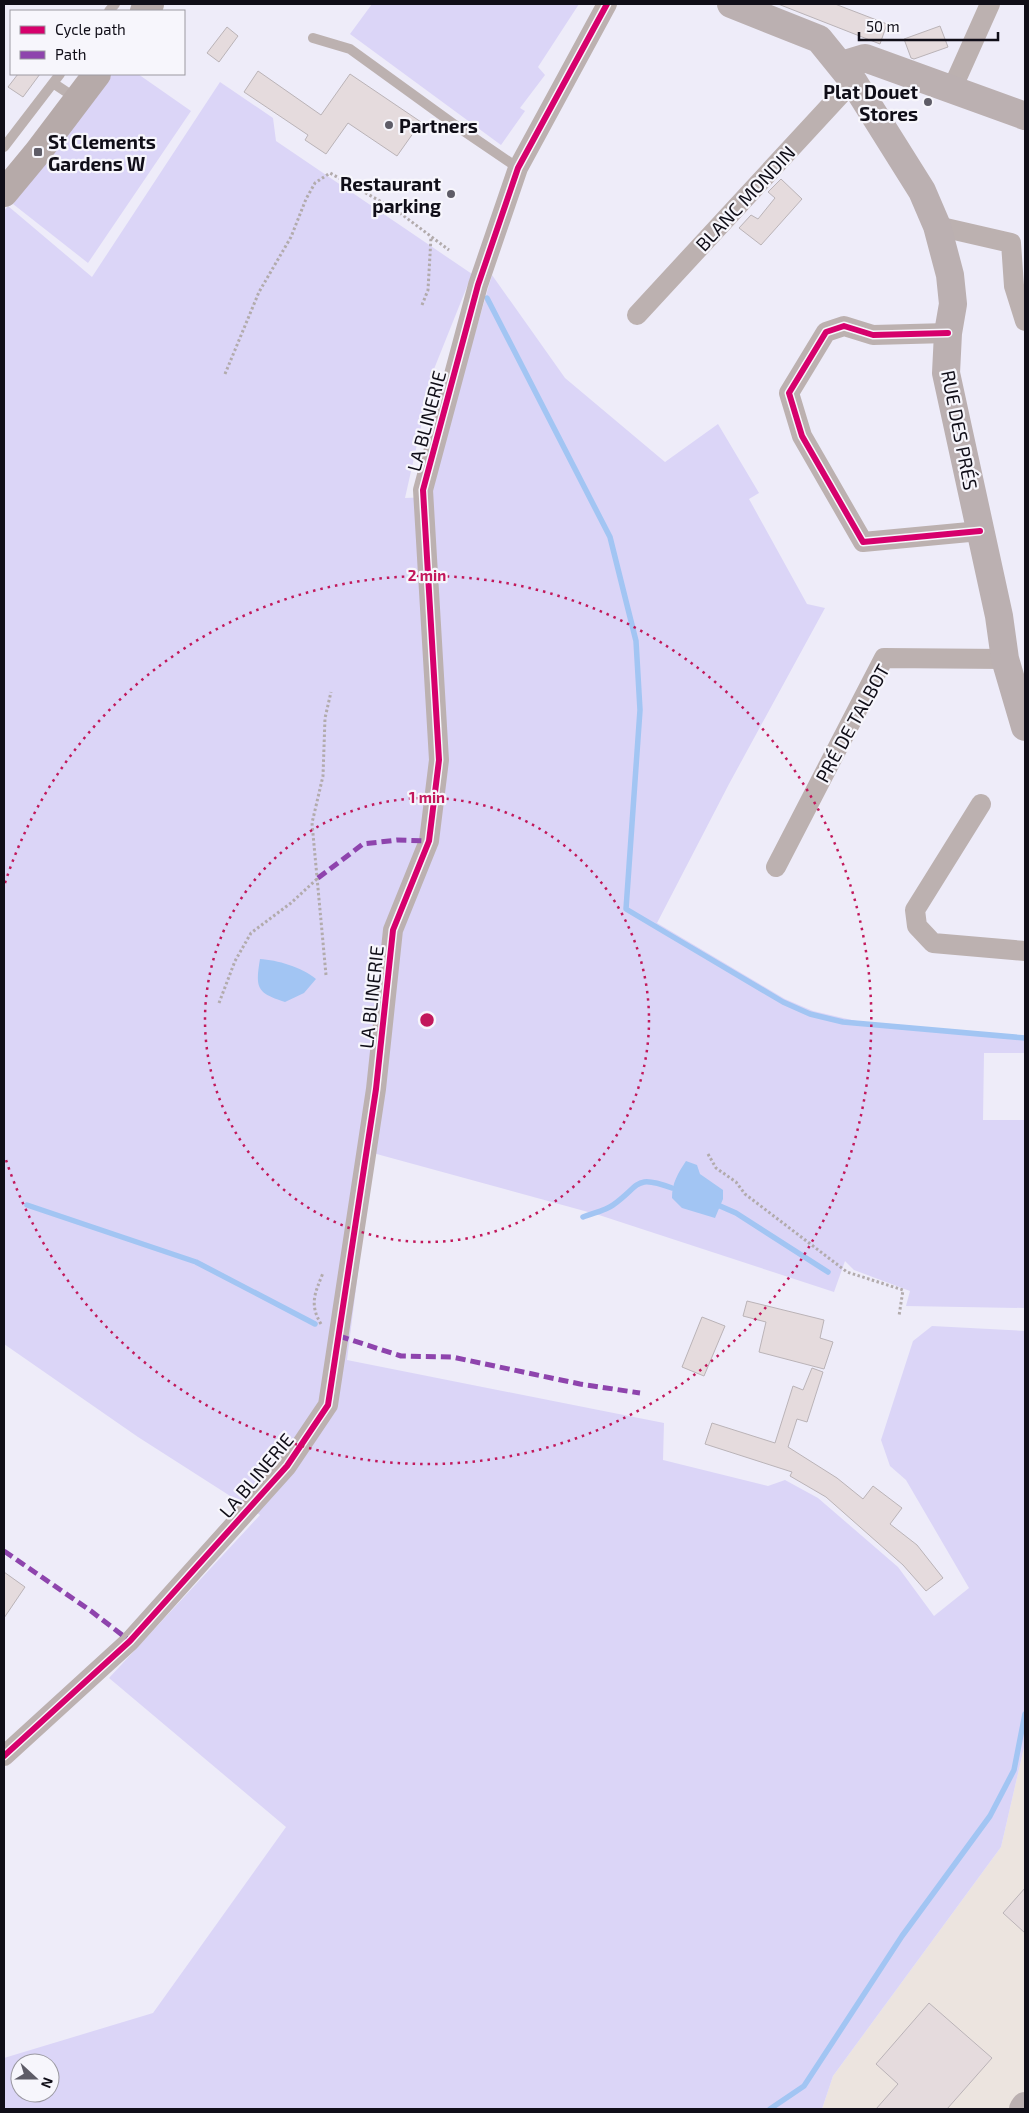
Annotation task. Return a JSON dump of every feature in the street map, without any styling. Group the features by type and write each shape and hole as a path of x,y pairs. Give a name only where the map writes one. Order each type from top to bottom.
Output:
{"main road":[{"name":"RUE DES PRÉS","path":"731,4 819,39 848,73 922,191 937,226 951,285 953,304 948,333 946,372 998,616 1005,659 1025,727"},
{"path":"848,73 865,58 1025,116"},
{"path":"4,193 96,75"},
{"path":"1022,2109 1025,2106"}],"street":[{"name":"LA BLINERIE","path":"4,1756 130,1641 287,1466 328,1405 376,1089 393,930 429,841 439,760 422,490 478,285 518,168 607,4"},
{"path":"952,89 990,4"},
{"name":"BLANC MONDIN","path":"637,315 848,73"},
{"path":"937,226 1018,245 1014,286 1025,320"},
{"path":"948,333 873,335 844,326 826,332 789,393 802,436 863,542 980,532"},
{"name":"PRÉ DE TALBOT","path":"776,867 884,658 1005,659"},
{"path":"981,804 915,910 917,926 933,943 1025,951"}],"lane":[{"path":"313,38 350,49 518,168"},
{"path":"4,147 59,75"},
{"path":"53,83 77,99"}],"path":[{"path":"225,374 259,292 290,237 306,199 315,183 330,173 396,210 449,250"},
{"path":"422,305 428,290 431,236"},
{"path":"326,975 312,823 323,776 325,718 331,692"},
{"path":"219,1003 235,961 251,933 291,903 318,878"},
{"path":"708,1154 716,1168 736,1182 745,1194 847,1272 903,1290 899,1316"},
{"path":"323,1273 314,1295 315,1314 322,1328 338,1341"}],"shaded area":[{"path":"372,4 579,4 538,67 545,75 520,108 525,111 501,145 350,34"},
{"path":"110,75 139,75 191,111 88,263 13,204"},
{"path":"220,82 273,118 276,141 472,274 434,369 405,498 429,497 439,456 492,275 565,378 665,462 718,424 759,493 749,499 807,604 825,608 729,784 657,923 785,999 813,1011 856,1021 1025,1036 1025,1053 984,1053 983,1120 1025,1120 1025,1308 906,1306 910,1291 854,1270 845,1261 834,1292 599,1215 373,1153 347,1360 664,1423 663,1460 768,1486 785,1480 818,1498 898,1567 934,1616 969,1588 906,1480 890,1466 881,1440 913,1341 932,1326 1025,1331 1025,1743 1001,1847 833,2076 822,2109 4,2109 4,2058 10,2056 10,2103 60,2103 60,2053 21,2053 153,2013 286,1827 109,1678 260,1515 138,1437 4,1344 4,211 8,206 92,277"},
{"path":"1025,1743 1025,2109 822,2109 833,2076 1001,1847"}],"water":[{"path":"260,959 289,965 304,971 316,979 304,993 285,1002 276,999 263,992 258,983"},
{"path":"686,1161 697,1165 700,1174 723,1190 723,1199 715,1218 682,1208 672,1198 676,1178"}],"building":[{"path":"778,4 835,4 887,24 880,44"},
{"path":"940,26 948,47 914,59 911,58 904,39"},
{"path":"227,27 238,36 219,62 207,53"},
{"path":"258,71 321,115 350,74 421,122 397,156 348,123 326,154 305,140 308,135 244,92"},
{"path":"17,75 39,75 23,97 8,87"},
{"path":"781,179 802,199 761,245 739,228 751,215 758,219 775,198 768,192"},
{"path":"747,1301 824,1320 820,1338 833,1342 824,1369 759,1352 766,1322 743,1316"},
{"path":"702,1317 725,1326 704,1376 682,1367"},
{"path":"812,1368 823,1372 807,1422 797,1419 788,1447 837,1478 863,1499 873,1486 902,1508 890,1524 917,1545 943,1578 926,1591 903,1565 826,1497 790,1476 792,1472 705,1444 712,1423 775,1443 793,1386 803,1390"},
{"path":"4,1572 25,1587 4,1618"},
{"path":"1025,1888 1025,1933 1003,1913"},
{"path":"929,2003 992,2058 947,2109 876,2109 898,2084 876,2064"}],"waterway":[{"path":"487,298 610,537 636,641 640,710 626,909 783,1002 810,1014 843,1022 1025,1038"},
{"path":"583,1217 610,1207 634,1187 644,1182 672,1188"},
{"path":"27,1205 196,1262 315,1324"},
{"path":"720,1206 736,1213 828,1272"},
{"path":"770,2109 804,2086 902,1936 990,1816 1014,1770 1025,1714"}],"marked path":[{"path":"318,878 363,844 397,840 429,841"},
{"path":"339,1336 401,1356 452,1357 580,1384 640,1393"},
{"path":"4,1551 91,1611 130,1641"}],"cycle path":[{"path":"4,1756 130,1641 287,1466 328,1405 376,1089 393,930 429,841 439,760 423,490 478,285 518,168 607,4"},
{"path":"948,333 873,335 844,326 826,332 789,393 802,436 863,542 980,531"}],"place":[{"name":"Plat Douet Stores","path":"928,102"},
{"name":"Partners","path":"389,125"},
{"name":"St Clements Gardens W","path":"38,152"},
{"name":"Restaurant parking","path":"451,194"}]}
